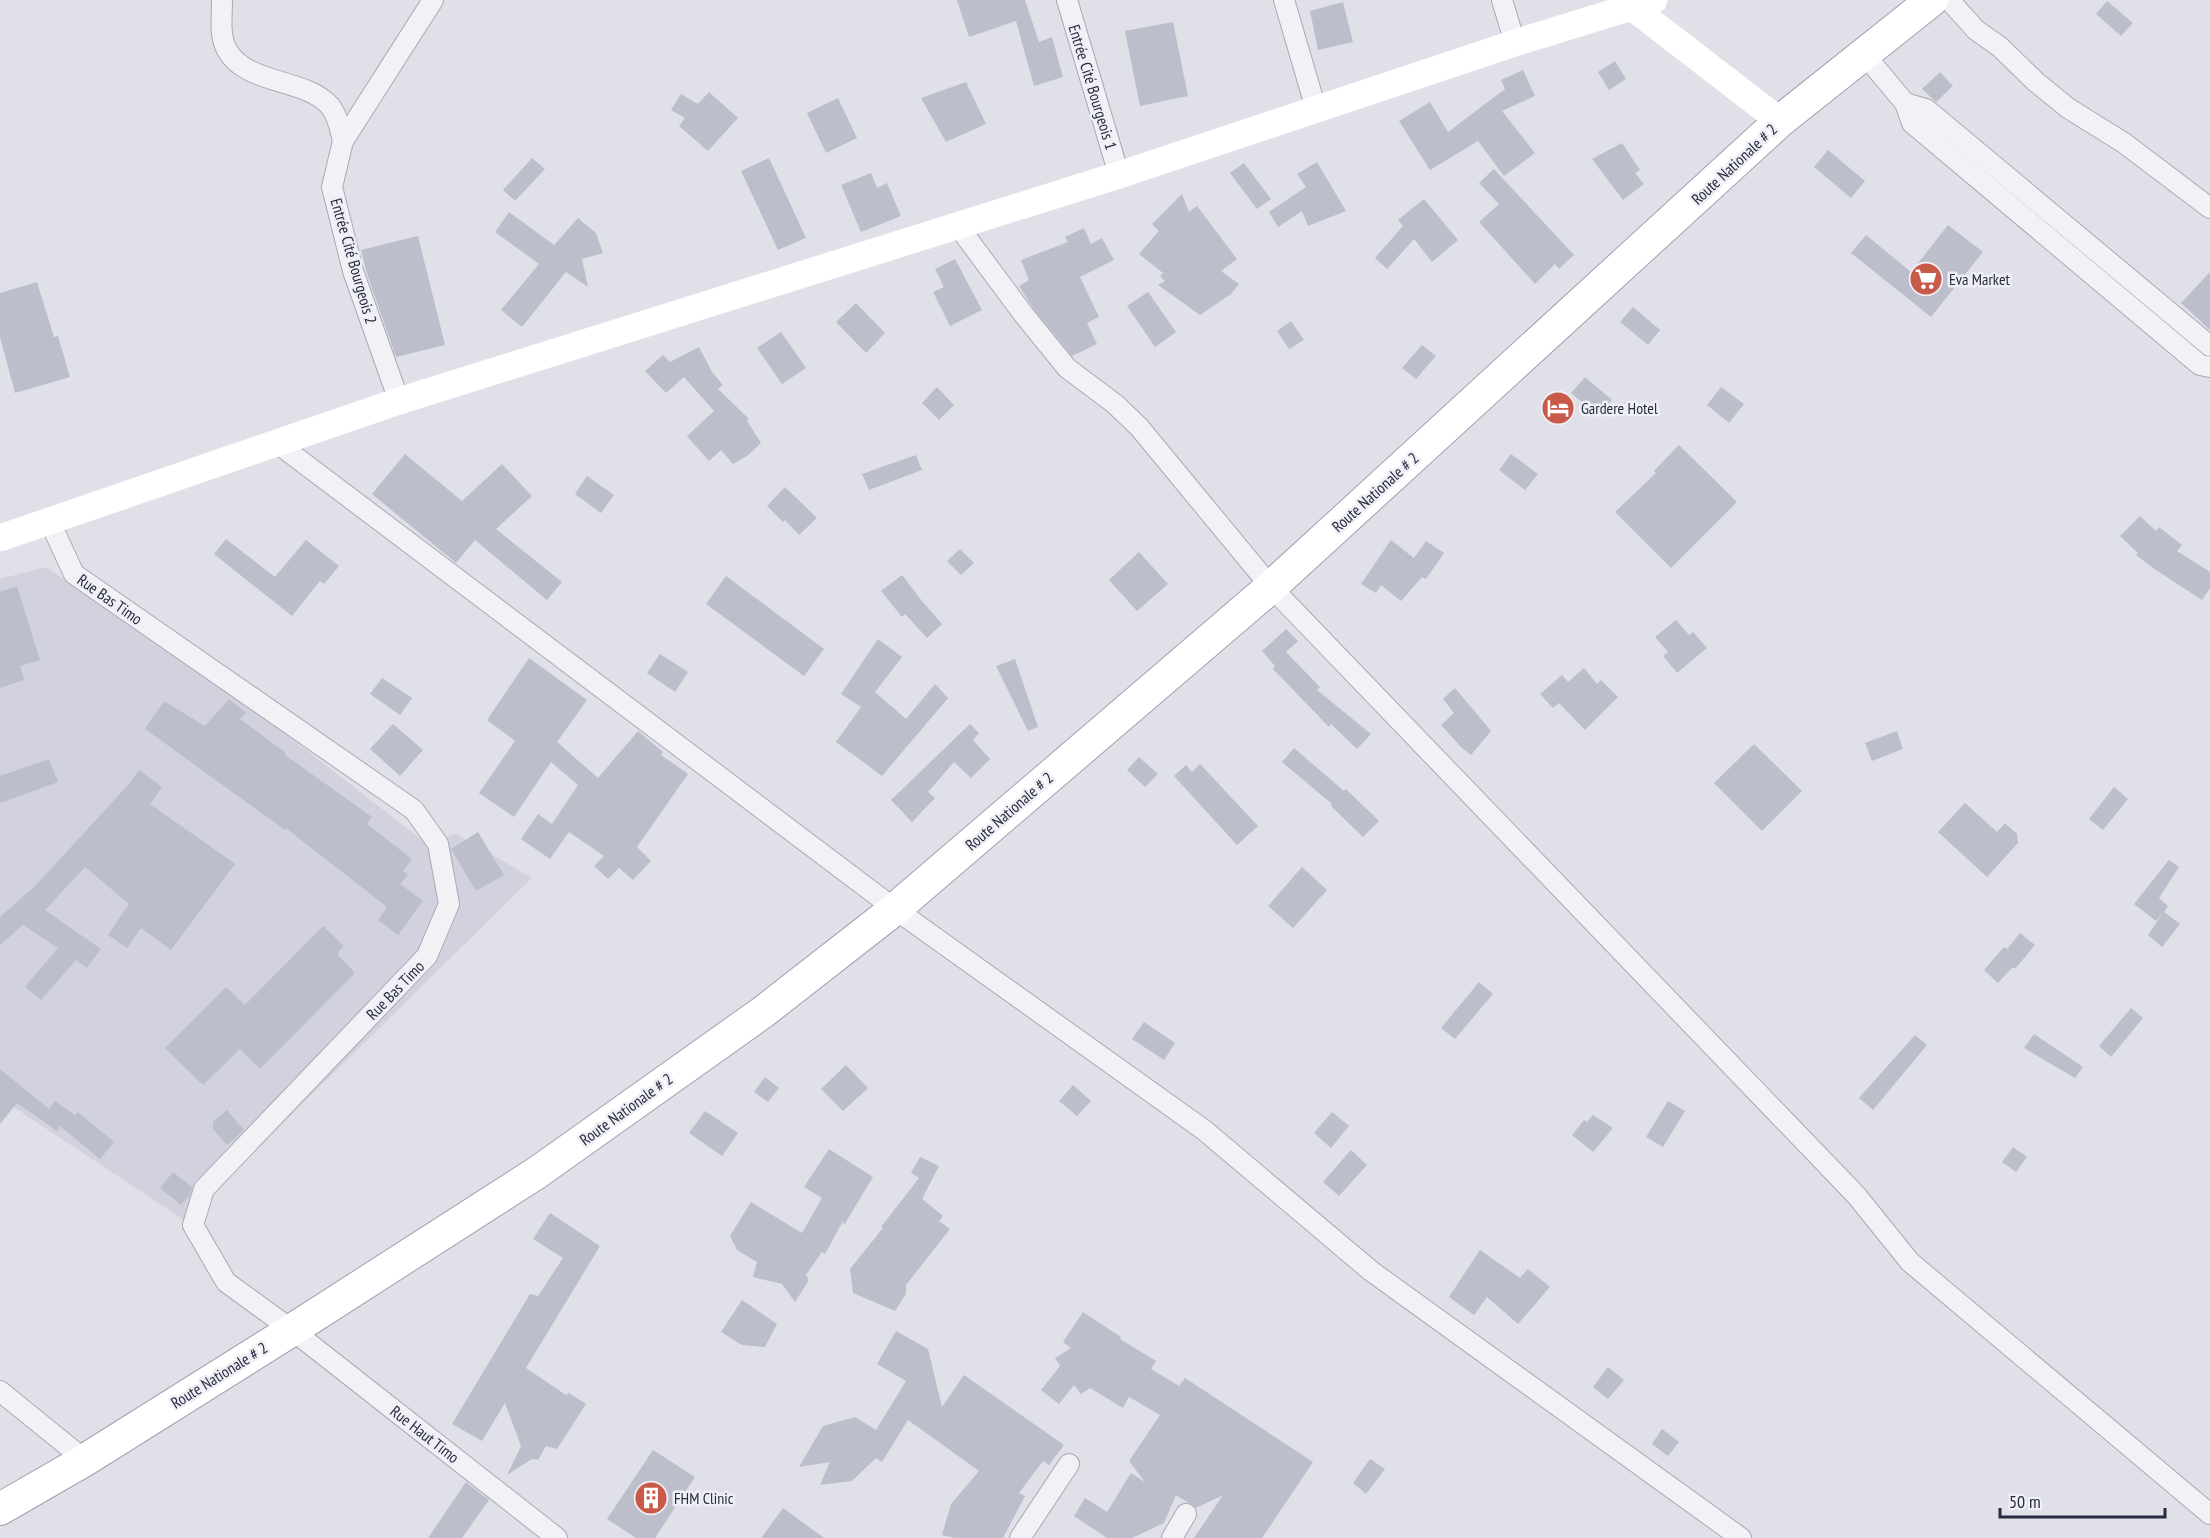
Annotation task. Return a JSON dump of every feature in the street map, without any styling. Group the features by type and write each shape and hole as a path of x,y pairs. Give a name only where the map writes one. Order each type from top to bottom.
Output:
{"main road":[{"name":"Route Nationale # 2","path":"0,1509 85,1460 538,1172 763,1012 895,909 1271,587 1780,121 1932,0"},
{"path":"0,538 399,401 1119,175 1515,42 1642,4 1780,121"}],"street":[{"path":"222,0 223,36 227,50 235,61 249,71 318,96 331,107 339,121 343,141"},
{"name":"Entrée Cité Bourgeois 2","path":"399,401 353,271 332,187 343,141 433,0"},
{"name":"Entrée Cité Bourgeois 1","path":"1067,0 1119,175"},
{"path":"1284,0 1316,109"},
{"path":"1502,0 1515,42"},
{"path":"1949,0 1976,30 2000,47 2036,82 2068,108 2124,143 2210,208"},
{"path":"1864,54 1905,104 1912,123 2200,365 2210,367"},
{"path":"1905,104 1926,109 2210,346"},
{"path":"958,225 1024,315 1067,368 1115,404 1139,427 1271,587 1856,1195 1910,1262 2210,1514"},
{"path":"277,443 895,909 1204,1130 1371,1271 1741,1538"},
{"name":"Rue Bas Timo","path":"50,522 74,574 414,810 438,844 450,904 427,956 204,1189 195,1216 193,1225 226,1282 292,1330"},
{"name":"Rue Haut Timo","path":"292,1330 557,1538"},
{"path":"0,1391 85,1460"},
{"path":"1020,1538 1069,1464"},
{"path":"1172,1538 1186,1514"}],"shaded area":[{"path":"46,567 260,714 426,843 456,834 532,878 184,1220 0,1098 0,579"}],"building":[{"path":"957,0 1025,0 1039,42 1052,37 1063,77 1034,86 1016,21 969,37"},
{"path":"2107,1 2133,23 2121,36 2096,14"},
{"path":"1343,2 1353,42 1318,50 1310,11"},
{"path":"1173,22 1188,96 1140,106 1125,31"},
{"path":"1615,61 1626,79 1609,90 1598,72"},
{"path":"1523,70 1535,96 1502,111 1535,153 1504,176 1478,141 1430,170 1399,121 1430,102 1448,132 1505,89 1501,80"},
{"path":"1940,72 1953,86 1936,102 1922,89"},
{"path":"966,82 986,124 946,142 921,98"},
{"path":"709,92 738,118 708,151 679,126 685,118 671,110 681,94 698,104"},
{"path":"838,98 857,138 826,153 807,113"},
{"path":"1622,143 1640,170 1635,173 1644,184 1623,200 1592,159"},
{"path":"1828,150 1865,181 1851,198 1814,167"},
{"path":"532,158 545,169 515,201 503,190"},
{"path":"769,158 806,238 778,250 741,171"},
{"path":"1317,162 1346,211 1308,226 1302,211 1278,227 1269,212 1306,187 1297,174"},
{"path":"1244,163 1271,199 1257,209 1230,173"},
{"path":"1494,169 1574,255 1559,269 1555,264 1535,284 1479,222 1499,204 1479,183"},
{"path":"871,173 877,188 887,183 901,216 861,232 841,185"},
{"path":"1182,194 1189,212 1197,206 1237,259 1221,271 1239,284 1231,294 1200,315 1158,285 1165,281 1160,276 1163,273 1139,254 1159,231 1152,224"},
{"path":"1424,199 1458,240 1432,262 1414,239 1387,269 1375,258 1403,226 1398,220"},
{"path":"509,212 554,245 578,218 596,233 603,253 582,259 588,287 566,272 522,327 501,310 539,264 495,232"},
{"path":"1948,225 1983,252 1931,317 1851,253 1866,235 1911,272"},
{"path":"1084,228 1091,244 1102,238 1114,260 1080,277 1099,317 1087,323 1097,344 1072,356 1033,308 1019,286 1029,280 1021,260 1068,242 1065,237"},
{"path":"418,236 445,345 396,357 361,250"},
{"path":"955,259 982,310 950,326 933,292 944,287 935,269"},
{"path":"2210,272 2210,330 2181,303"},
{"path":"37,282 54,337 58,336 70,377 15,393 0,337 0,293"},
{"path":"1148,292 1176,332 1155,347 1127,306"},
{"path":"856,303 885,333 866,353 836,322"},
{"path":"1633,307 1660,330 1648,345 1620,322"},
{"path":"1291,321 1304,340 1289,349 1277,331"},
{"path":"781,332 806,368 782,384 757,348"},
{"path":"1422,345 1436,356 1416,379 1402,368"},
{"path":"699,347 712,372 723,385 718,389 749,419 747,421 761,443 747,456 733,464 721,450 709,461 687,436 714,411 684,377 666,393 645,371 663,355 670,362"},
{"path":"1585,377 1612,400 1598,415 1571,393"},
{"path":"937,387 954,405 939,420 922,403"},
{"path":"1721,387 1744,404 1729,423 1707,405"},
{"path":"1679,445 1737,502 1671,568 1615,512 1656,473 1654,471"},
{"path":"405,454 462,501 502,464 532,496 496,529 562,582 547,600 475,540 456,563 372,494"},
{"path":"1511,454 1538,474 1525,490 1499,470"},
{"path":"916,455 922,470 869,490 862,474"},
{"path":"587,476 614,495 601,513 575,494"},
{"path":"785,487 817,518 799,535 767,506"},
{"path":"2140,516 2156,531 2159,527 2182,545 2177,551 2210,572 2210,588 2202,600 2136,555 2138,553 2120,536"},
{"path":"226,539 275,577 306,540 339,566 324,584 320,581 292,616 214,554"},
{"path":"1391,540 1414,558 1426,541 1444,553 1426,579 1422,577 1401,601 1381,585 1376,593 1361,584"},
{"path":"960,549 974,563 961,575 947,561"},
{"path":"1139,552 1168,584 1137,611 1109,580"},
{"path":"902,575 942,624 927,638 905,614 902,617 881,591"},
{"path":"726,576 824,649 804,676 706,604"},
{"path":"17,586 40,660 20,666 24,680 0,688 0,592"},
{"path":"1676,620 1689,635 1693,632 1707,648 1677,673 1663,656 1668,652 1655,637"},
{"path":"1286,629 1298,641 1286,652 1320,687 1317,690 1371,734 1357,749 1331,724 1329,727 1273,669 1275,666 1262,651"},
{"path":"878,639 902,657 875,692 906,719 935,684 948,698 882,776 836,742 861,707 841,694"},
{"path":"660,654 688,672 675,692 647,673"},
{"path":"529,658 587,700 557,742 598,778 638,731 663,752 661,755 688,774 637,847 651,861 633,880 619,868 608,879 594,866 604,856 569,832 550,859 521,839 538,814 552,824 578,785 551,762 514,817 479,793 515,741 487,720"},
{"path":"1015,659 1038,727 1028,731 996,666"},
{"path":"1584,668 1597,684 1601,680 1618,697 1585,730 1559,703 1553,708 1540,694 1562,675 1568,682"},
{"path":"382,678 412,698 400,715 370,694"},
{"path":"1455,688 1491,731 1471,755 1441,725 1454,713 1443,699"},
{"path":"229,699 246,713 240,719 286,753 285,755 372,817 367,824 412,859 403,871 408,875 400,884 423,901 398,935 378,920 387,907 287,829 285,830 145,729 164,701 205,726"},
{"path":"393,724 423,750 400,776 370,749"},
{"path":"970,724 979,733 973,740 990,759 971,778 954,762 928,792 935,798 912,822 891,800"},
{"path":"1897,731 1903,749 1872,761 1865,743"},
{"path":"1754,744 1802,791 1762,831 1714,783"},
{"path":"1294,748 1344,791 1346,789 1379,821 1363,837 1331,806 1332,804 1282,762"},
{"path":"1139,757 1158,774 1145,787 1127,770"},
{"path":"49,759 58,782 0,803 0,776"},
{"path":"1200,764 1258,826 1237,845 1174,776 1186,765 1192,772"},
{"path":"139,770 162,787 150,804 235,864 171,950 141,928 127,948 108,935 129,904 85,867 45,910 101,949 87,968 76,960 41,1000 25,987 58,948 23,925 0,945 0,917 37,884 129,784"},
{"path":"2114,787 2128,799 2103,830 2089,819"},
{"path":"1965,803 1997,832 2005,823 2017,834 2018,843 1987,877 1938,832"},
{"path":"478,832 504,875 476,891 451,849"},
{"path":"2169,860 2179,867 2159,898 2168,906 2164,912 2180,924 2162,947 2148,935 2163,913 2156,921 2134,904"},
{"path":"1302,867 1327,890 1293,928 1268,906"},
{"path":"323,926 344,946 337,954 355,973 260,1069 240,1049 203,1085 165,1048 226,987 245,1005"},
{"path":"2020,933 2035,945 2015,969 2013,967 1998,983 1984,970 2004,947 2007,949"},
{"path":"1479,982 1493,994 1455,1039 1441,1028"},
{"path":"2131,1008 2143,1018 2111,1057 2099,1046"},
{"path":"1144,1022 1175,1043 1164,1060 1132,1039"},
{"path":"2034,1034 2083,1067 2075,1078 2024,1048"},
{"path":"1915,1035 1927,1045 1873,1110 1859,1098"},
{"path":"846,1065 868,1088 843,1111 821,1089"},
{"path":"0,1069 49,1109 55,1101 75,1115 78,1112 114,1142 100,1159 60,1126 57,1131 17,1103 0,1124"},
{"path":"765,1077 779,1088 768,1102 754,1092"},
{"path":"1073,1085 1091,1101 1077,1116 1059,1101"},
{"path":"1668,1101 1685,1111 1663,1147 1646,1137"},
{"path":"227,1110 244,1130 227,1145 213,1129 213,1122"},
{"path":"705,1111 738,1133 722,1156 689,1133"},
{"path":"1332,1112 1349,1126 1331,1148 1314,1133"},
{"path":"1593,1115 1613,1128 1593,1152 1572,1135 1584,1120 1587,1122"},
{"path":"2013,1147 2027,1157 2016,1172 2002,1162"},
{"path":"829,1149 873,1177 844,1225 843,1221 825,1254 822,1252 806,1275 809,1280 795,1302 782,1284 753,1277 757,1262 737,1250 730,1236 751,1202 802,1233 822,1198 804,1187"},
{"path":"1351,1150 1367,1165 1339,1196 1323,1182"},
{"path":"920,1157 939,1166 922,1199 943,1216 939,1221 950,1229 906,1285 906,1294 895,1311 853,1293 850,1269 919,1178 911,1173"},
{"path":"173,1172 192,1187 190,1195 181,1205 160,1188"},
{"path":"550,1213 600,1246 526,1368 566,1395 569,1393 586,1404 557,1449 546,1446 538,1460 532,1459 507,1475 521,1446 505,1403 482,1441 452,1424 530,1294 538,1296 563,1258 533,1239"},
{"path":"1480,1250 1520,1278 1528,1269 1550,1287 1518,1324 1487,1297 1474,1315 1449,1297"},
{"path":"742,1300 777,1324 765,1347 742,1345 721,1332"},
{"path":"1083,1312 1156,1361 1151,1369 1179,1386 1185,1378 1313,1462 1262,1538 1194,1538 1223,1495 1196,1508 1176,1495 1164,1523 1132,1538 1107,1538 1074,1516 1085,1498 1107,1512 1131,1473 1145,1482 1129,1461 1160,1415 1129,1397 1123,1408 1090,1388 1081,1394 1074,1385 1059,1404 1041,1390 1060,1366 1055,1358 1071,1348 1063,1342"},
{"path":"896,1331 928,1349 942,1407 964,1375 1064,1445 1049,1465 1043,1461 1019,1493 1025,1496 1003,1538 955,1538 942,1535 951,1504 979,1471 908,1420 882,1462 876,1458 852,1481 820,1485 830,1462 799,1467 823,1426 855,1417 876,1430 906,1381 877,1364"},
{"path":"1608,1367 1624,1380 1608,1399 1593,1387"},
{"path":"1662,1429 1679,1442 1668,1456 1652,1444"},
{"name":"FHM Clinic","path":"653,1450 695,1477 655,1538 636,1538 607,1519"},
{"path":"1370,1459 1385,1469 1366,1494 1353,1483"},
{"path":"466,1482 489,1500 462,1538 428,1538"},
{"path":"783,1508 824,1538 761,1538"}],"place":[{"name":"Eva Market","path":"1926,279"},
{"name":"Gardere Hotel","path":"1558,408"},
{"name":"FHM Clinic","path":"651,1498"}]}
